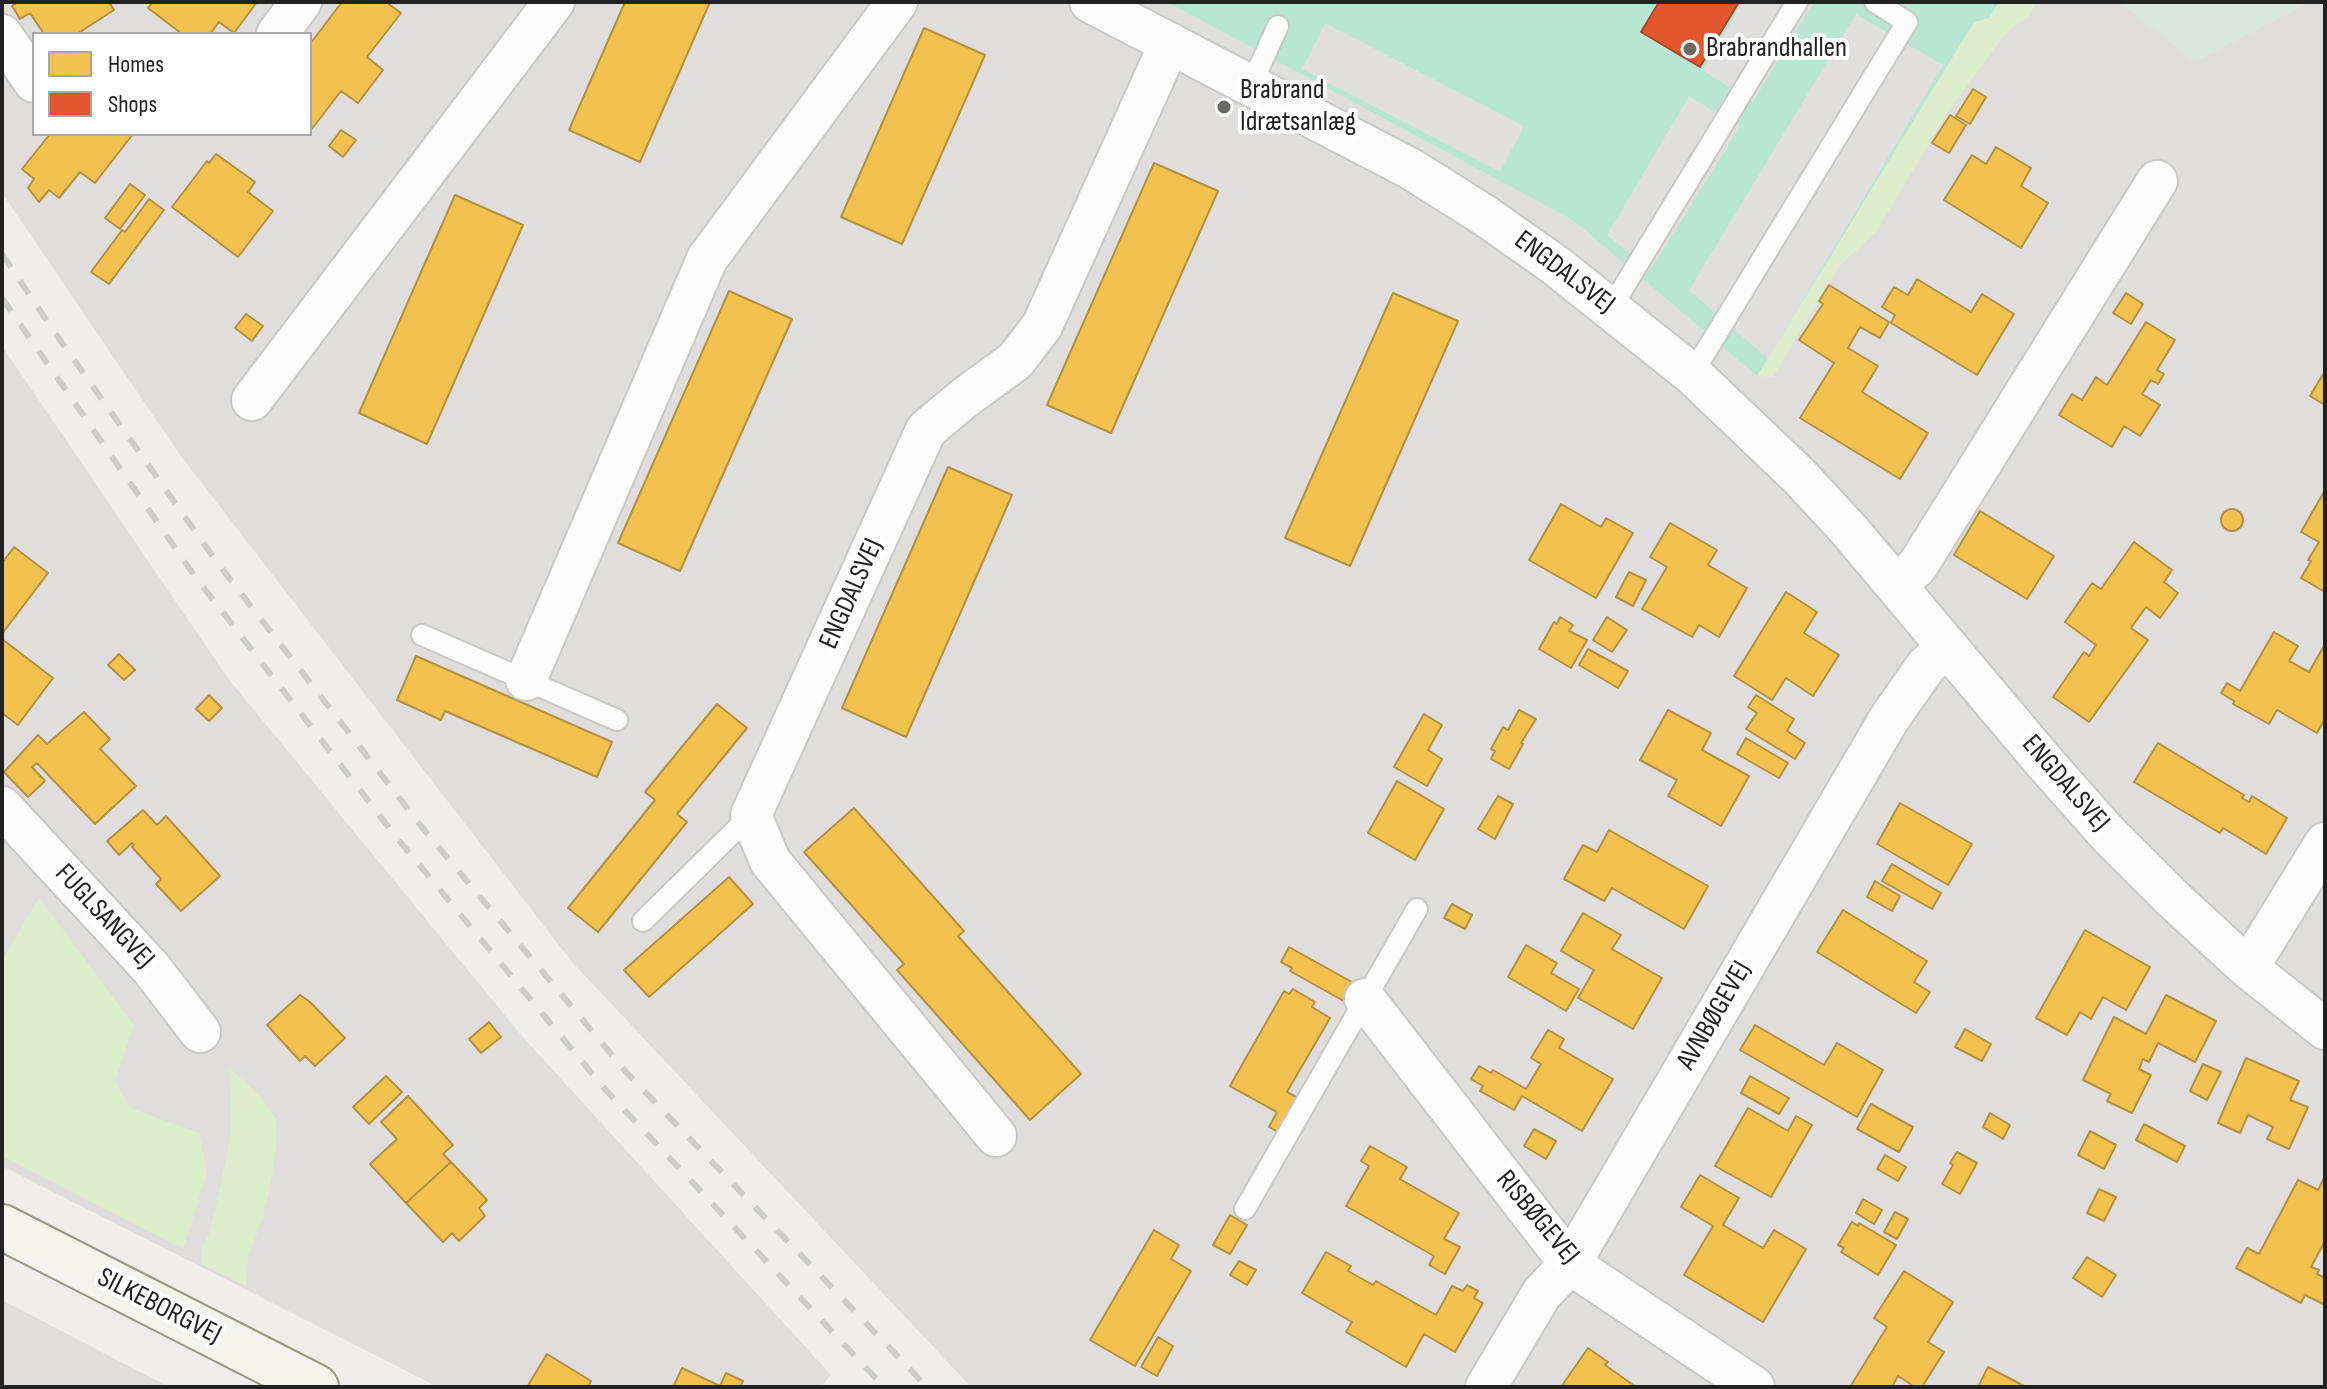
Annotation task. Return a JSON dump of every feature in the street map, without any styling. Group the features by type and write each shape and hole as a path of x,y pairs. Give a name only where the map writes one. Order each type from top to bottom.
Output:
{"main road":[{"name":"SILKEBORGVEJ","path":"2,1227 316,1387"}],"street":[{"path":"278,32 301,2"},
{"path":"252,400 554,2"},
{"path":"526,680 707,259 897,2"},
{"name":"ENGDALSVEJ","path":"1090,2 1387,155 1436,184 1555,265 1692,374 1799,476 2107,833 2248,968 2325,1029"},
{"path":"2,35 32,79"},
{"name":"ENGDALSVEJ","path":"751,815 926,430 1015,361 1042,326 1170,43"},
{"path":"1897,586 1918,565 2157,181"},
{"name":"AVNBØGEVEJ","path":"1486,1387 1542,1293 1570,1264 1889,719 1926,666 1947,647"},
{"name":"FUGLSANGVEJ","path":"2,807 151,968 200,1032"},
{"path":"751,815 770,861 996,1136"},
{"path":"2248,968 2325,843"},
{"name":"RISBØGEVEJ","path":"1365,999 1570,1264 1754,1387"}],"lane":[{"path":"1611,308 1797,2"},
{"path":"1692,374 1907,22 1875,2"},
{"path":"1251,85 1278,26"},
{"path":"422,635 617,720"},
{"path":"643,921 751,815"},
{"path":"1245,1209 1417,909"}],"shaded area":[{"path":"2,2 1167,2 1574,221 1757,376 1974,21 1989,18 1999,2 2121,2 2195,61 2309,2 2325,2 2325,1387 971,1387 572,962 180,455 2,193"},
{"path":"1743,2 1814,2 1753,102 1702,70"},
{"path":"2121,2 2309,2 2195,61"},
{"path":"1856,14 1943,65 1768,359 1689,290"},
{"path":"1325,23 1524,126 1500,172 1302,69"},
{"path":"1689,96 1740,127 1650,271 1607,235"},
{"path":"2,346 227,677 521,1035 831,1375 820,1387 438,1387 2,1166"},
{"path":"2,1300 169,1387 2,1387"}],"green space":[{"path":"1167,2 1999,2 1989,18 1974,22 1757,376 1574,221"},
{"path":"1999,2 2037,2 2028,17 2006,33 1948,112 1876,232 1839,267 1773,377 1757,376 1974,21 1989,18"},
{"path":"39,897 134,1025 115,1081 130,1108 199,1133 207,1174 183,1249 2,1156 2,961"},
{"path":"229,1067 261,1097 276,1119 273,1173 264,1213 248,1259 246,1286 201,1264 201,1251 210,1231 231,1128"}],"building: Homes":[{"path":"18,2 109,2 114,10 80,32 43,32 30,13 20,19 12,6"},
{"path":"153,2 257,2 235,32 219,22 212,32 179,32 148,8"},
{"path":"342,2 386,2 401,13 367,57 383,70 358,103 341,91 312,129 312,41"},
{"path":"625,2 710,2 640,162 569,130"},
{"path":"924,28 985,55 902,244 841,217"},
{"path":"1973,89 1986,97 1970,124 1956,116"},
{"path":"1950,115 1966,125 1949,153 1932,143"},
{"path":"341,130 356,140 343,157 329,146"},
{"path":"48,136 131,136 95,183 80,172 59,198 49,190 39,202 28,188 34,179 22,169"},
{"path":"1996,147 2031,168 2021,186 2048,203 2021,248 1944,200 1972,155 1986,164"},
{"path":"216,154 255,182 248,192 273,211 238,257 172,207 207,161 209,163"},
{"path":"1154,163 1218,191 1111,433 1047,405"},
{"path":"130,184 145,195 120,229 105,218"},
{"path":"455,195 523,225 427,444 359,413"},
{"path":"149,199 164,210 109,284 91,272"},
{"path":"1917,279 1971,312 1982,294 2014,314 1977,375 1891,323 1895,315 1882,307 1894,287 1908,295"},
{"path":"1829,285 1889,322 1880,338 1860,327 1848,348 1878,366 1862,392 1928,433 1900,479 1800,418 1834,363 1799,340 1823,304 1819,301"},
{"path":"729,291 792,319 680,571 618,543"},
{"path":"1393,293 1458,321 1350,566 1285,538"},
{"path":"2126,293 2143,304 2131,324 2113,313"},
{"path":"246,314 263,326 252,341 235,328"},
{"path":"2146,322 2175,340 2157,370 2164,374 2158,384 2151,380 2142,394 2160,405 2140,436 2124,426 2112,447 2059,415 2072,394 2082,400 2096,377 2107,385"},
{"path":"2325,371 2325,405 2310,396"},
{"path":"948,467 1012,495 906,737 842,708"},
{"path":"2325,490 2325,592 2301,578 2319,542 2301,532"},
{"path":"1561,504 1601,527 1606,518 1633,533 1596,598 1529,560"},
{"path":"2232,509 2240,512 2243,520 2240,528 2232,531 2224,528 2221,520 2224,512"},
{"path":"1980,511 2054,556 2027,599 1954,555"},
{"path":"1670,523 1717,550 1708,565 1747,588 1719,637 1699,625 1692,637 1642,609 1667,567 1650,557"},
{"path":"2134,542 2172,570 2164,582 2178,593 2160,618 2146,607 2131,628 2148,640 2089,722 2053,697 2084,652 2089,656 2096,645 2065,622 2092,583 2101,589"},
{"path":"14,547 48,573 2,634 2,563"},
{"path":"1629,572 1646,580 1633,606 1616,597"},
{"path":"1786,592 1817,612 1804,633 1839,655 1813,696 1786,678 1772,700 1734,676"},
{"path":"1560,617 1573,625 1569,631 1587,640 1571,668 1539,649"},
{"path":"1607,617 1627,630 1612,652 1593,640"},
{"path":"2274,632 2298,646 2289,661 2309,672 2325,644 2325,719 2317,733 2277,710 2269,724 2233,704 2234,701 2221,693 2227,683 2240,691"},
{"path":"2,639 53,678 18,725 2,713"},
{"path":"1588,649 1628,671 1618,688 1579,665"},
{"path":"119,654 135,670 124,680 108,665"},
{"path":"416,656 612,742 597,777 445,711 441,720 397,700"},
{"path":"209,695 222,708 209,721 196,709"},
{"path":"1756,695 1794,719 1787,731 1805,743 1795,759 1746,729 1757,713 1748,707"},
{"path":"717,704 747,728 677,814 687,822 598,932 568,908 655,800 645,792"},
{"path":"1519,710 1536,719 1509,769 1491,759 1495,751 1491,749 1503,727 1508,730"},
{"path":"1668,710 1711,733 1702,750 1749,776 1721,826 1668,796 1677,780 1640,760"},
{"path":"84,712 110,739 100,749 136,786 95,824 37,763 32,767 45,781 28,797 4,772 38,735 47,744"},
{"path":"1424,714 1442,725 1428,750 1442,759 1427,786 1394,767"},
{"path":"1746,738 1788,763 1779,778 1737,754"},
{"path":"2158,743 2244,795 2242,798 2249,802 2252,796 2287,818 2266,854 2223,828 2220,833 2134,782"},
{"path":"1397,781 1444,809 1415,860 1368,833"},
{"path":"1498,796 1513,804 1495,839 1478,829"},
{"path":"1900,803 1972,844 1948,885 1877,844"},
{"path":"854,808 964,931 958,936 1081,1074 1030,1120 897,970 904,964 804,852"},
{"path":"143,810 157,825 166,816 220,876 181,911 156,884 161,879 132,847 132,843 119,855 107,841"},
{"path":"1609,830 1708,886 1684,929 1612,888 1604,901 1564,879 1583,845 1597,852"},
{"path":"1892,864 1941,893 1932,909 1882,881"},
{"path":"729,877 753,904 649,997 624,970"},
{"path":"1875,881 1900,896 1892,911 1867,897"},
{"path":"1452,904 1472,915 1465,929 1444,918"},
{"path":"1843,910 1927,961 1914,982 1930,992 1916,1013 1817,952"},
{"path":"1583,913 1621,935 1612,949 1662,978 1633,1029 1578,998 1594,970 1561,951"},
{"path":"2085,930 2150,967 2126,1010 2103,997 2091,1019 2080,1012 2067,1035 2036,1018"},
{"path":"1526,945 1557,963 1551,973 1579,989 1566,1011 1508,977"},
{"path":"1289,947 1359,986 1349,1004 1290,971 1292,968 1281,962"},
{"path":"1293,989 1315,1002 1312,1007 1330,1018 1287,1092 1298,1098 1278,1132 1269,1127 1277,1112 1230,1086 1284,991 1289,994"},
{"path":"300,995 345,1038 315,1066 305,1056 300,1061 267,1025"},
{"path":"2166,995 2216,1021 2195,1062 2158,1043 2149,1062 2143,1059 2139,1069 2151,1075 2132,1113 2107,1101 2111,1094 2083,1080 2114,1017 2146,1034"},
{"path":"489,1022 501,1037 481,1053 469,1039"},
{"path":"1755,1025 1824,1065 1837,1043 1883,1070 1857,1117 1740,1050"},
{"path":"1965,1029 1991,1044 1982,1061 1955,1047"},
{"path":"1548,1030 1564,1039 1559,1048 1613,1079 1582,1131 1522,1096 1514,1110 1480,1091 1483,1086 1471,1079 1479,1066 1491,1073 1493,1070 1526,1089 1541,1064 1531,1058"},
{"path":"2246,1058 2299,1081 2290,1100 2308,1107 2289,1149 2267,1139 2273,1127 2248,1115 2240,1133 2218,1123"},
{"path":"2203,1064 2221,1072 2207,1100 2190,1091"},
{"path":"386,1076 402,1092 369,1124 353,1107"},
{"path":"1750,1076 1789,1098 1779,1114 1741,1093"},
{"path":"408,1096 453,1145 443,1154 451,1162 406,1203 370,1164 397,1139 381,1122"},
{"path":"1871,1104 1913,1127 1899,1152 1857,1129"},
{"path":"1748,1108 1788,1131 1796,1116 1812,1125 1771,1197 1715,1166"},
{"path":"1990,1113 2010,1125 2003,1139 1983,1127"},
{"path":"2144,1124 2185,1146 2177,1162 2136,1140"},
{"path":"1534,1129 1556,1141 1546,1159 1524,1146"},
{"path":"2090,1131 2116,1145 2104,1169 2078,1155"},
{"path":"1370,1146 1407,1167 1400,1179 1459,1213 1444,1239 1460,1247 1445,1274 1429,1265 1434,1256 1346,1206 1369,1166 1361,1161"},
{"path":"1957,1152 1977,1163 1960,1194 1942,1184"},
{"path":"1885,1155 1906,1167 1898,1181 1877,1169"},
{"path":"451,1162 487,1200 479,1208 485,1216 459,1241 452,1233 443,1242 406,1203"},
{"path":"1700,1175 1739,1198 1723,1225 1763,1248 1774,1230 1806,1249 1763,1322 1684,1275 1713,1226 1681,1207"},
{"path":"2325,1176 2325,1241 2311,1267 2319,1270 2317,1274 2325,1278 2325,1300 2323,1304 2305,1295 2301,1303 2236,1268 2247,1248 2259,1254 2298,1180 2318,1190"},
{"path":"2099,1189 2116,1197 2104,1221 2087,1213"},
{"path":"1863,1199 1882,1210 1874,1224 1856,1213"},
{"path":"1895,1212 1908,1219 1897,1239 1884,1232"},
{"path":"1230,1215 1247,1225 1230,1254 1213,1245"},
{"path":"1852,1222 1896,1245 1878,1275 1841,1252 1844,1248 1838,1245"},
{"path":"1154,1230 1179,1245 1171,1259 1191,1271 1135,1366 1090,1340"},
{"path":"1326,1252 1351,1266 1348,1271 1373,1285 1376,1281 1436,1315 1452,1286 1463,1291 1467,1285 1478,1291 1474,1298 1483,1303 1455,1352 1424,1334 1406,1367 1346,1332 1352,1322 1302,1293"},
{"path":"2087,1257 2116,1275 2102,1297 2073,1278"},
{"path":"1239,1261 1256,1270 1247,1285 1230,1275"},
{"path":"1904,1271 1953,1302 1928,1342 1944,1352 1922,1387 1915,1387 1898,1376 1892,1387 1850,1387 1887,1327 1874,1318"},
{"path":"1158,1337 1173,1346 1157,1376 1141,1367"},
{"path":"1588,1348 1608,1362 1605,1365 1636,1387 1561,1387"},
{"path":"547,1354 591,1381 588,1387 527,1387"},
{"path":"1988,1367 2026,1387 1978,1387"},
{"path":"682,1368 720,1386 726,1373 743,1381 740,1387 673,1387"}],"building: Shops":[{"name":"Brabrandhallen","path":"1659,2 1739,2 1700,67 1641,32"}],"railway":[{"path":"2,254 216,561 421,826 627,1073 927,1387"},
{"path":"2,298 194,575 397,838 604,1088 884,1387"}],"place":[{"name":"Brabrandhallen","path":"1690,49"},
{"name":"Brabrand Idrætsanlæg","path":"1224,107"}]}
